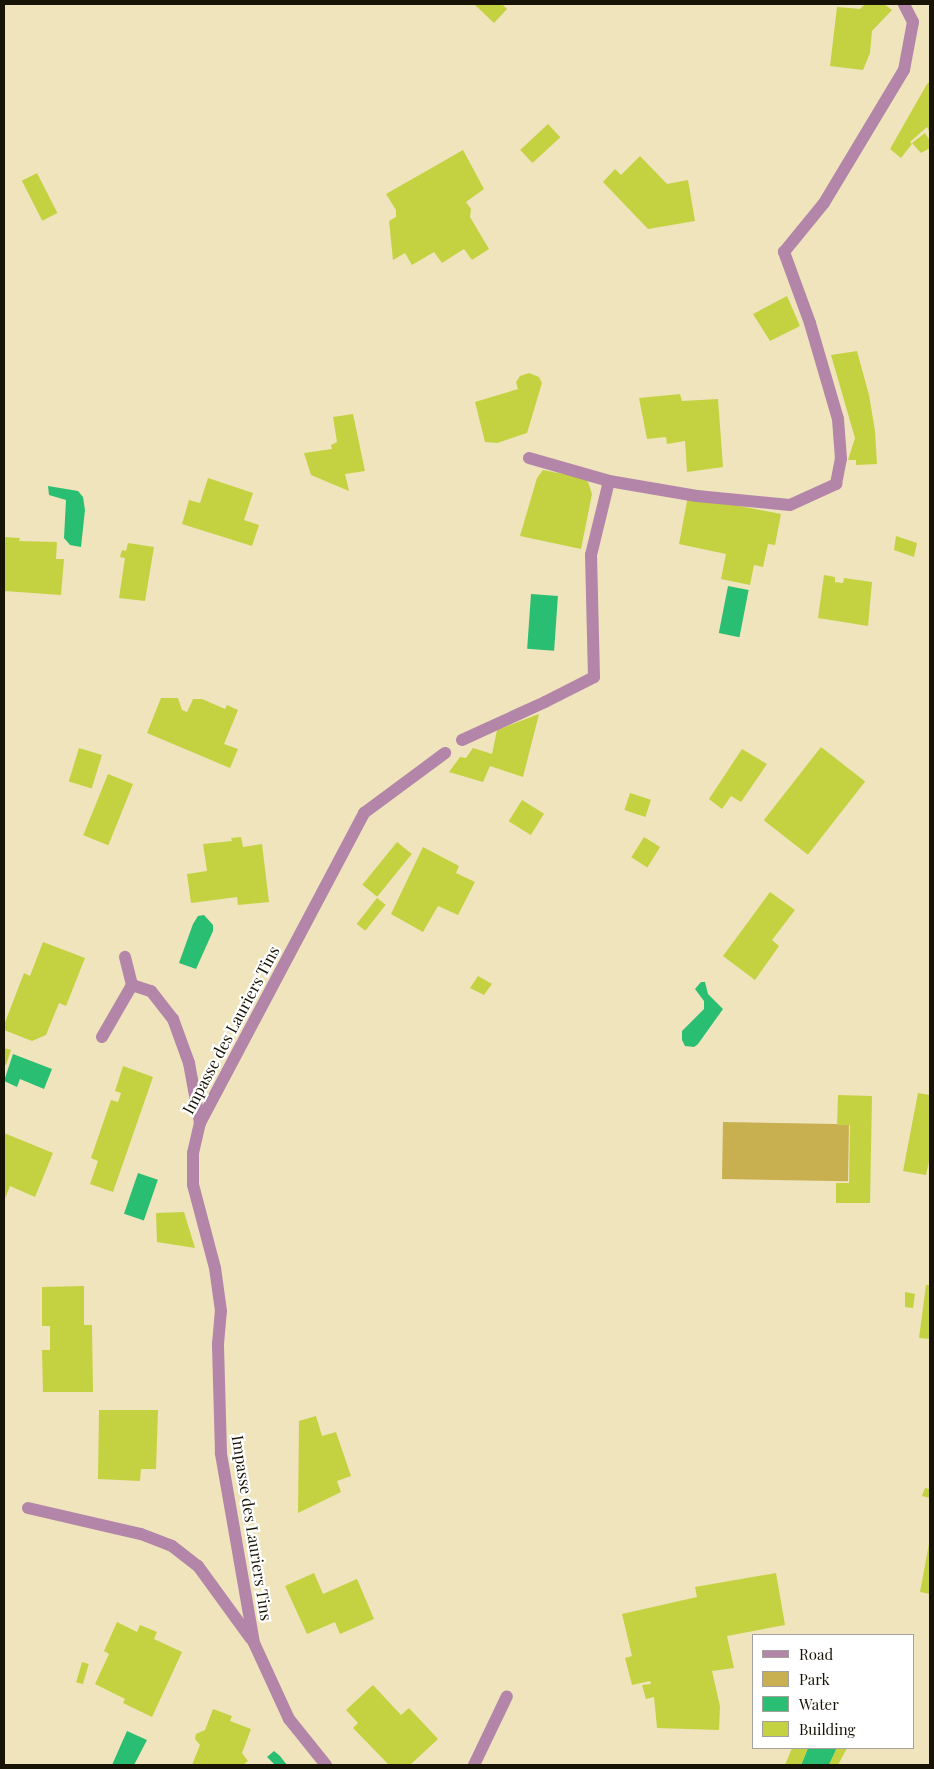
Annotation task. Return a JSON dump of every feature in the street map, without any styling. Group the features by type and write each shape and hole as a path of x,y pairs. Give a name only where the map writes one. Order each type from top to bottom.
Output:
{"street":[{"path":"529,458 609,480 697,496 790,505 836,484 842,459 838,419 810,322 784,252 824,202 904,70 913,22 904,4"},
{"path":"462,740 546,702 594,677 591,555 609,480"},
{"name":"Impasse des Lauriers Tins","path":"254,1643 222,1454 218,1344 220,1311 215,1268 193,1185 193,1152 200,1123 364,813 445,753"},
{"path":"102,1037 132,985 125,957"},
{"path":"132,985 151,991 173,1019 189,1063 200,1123"},
{"name":"Impasse des Lauriers Tins","path":"28,1508 142,1534 172,1546 198,1566 254,1643 289,1719 326,1765"},
{"path":"474,1765 507,1696"}],"green space":[{"path":"723,1122 849,1124 848,1181 722,1179"}],"water":[{"path":"48,486 78,491 83,497 85,510 81,547 70,545 64,538 66,500 49,495"},
{"path":"728,586 749,590 739,637 719,633"},
{"path":"531,594 558,596 554,651 527,649"},
{"path":"204,915 213,925 213,931 196,969 179,963 193,924 198,916"},
{"path":"701,982 705,982 708,994 723,1009 698,1044 694,1047 685,1046 682,1040 682,1031 704,1009 704,1001 695,989"},
{"path":"13,1054 52,1069 44,1089 20,1079 17,1087 4,1081"},
{"path":"138,1173 158,1180 144,1220 124,1214"},
{"path":"127,1731 147,1740 134,1765 112,1765"},
{"path":"808,1749 837,1749 829,1765 801,1765"},
{"path":"274,1751 287,1765 275,1765 267,1757"}],"building":[{"path":"474,4 502,4 507,9 494,23"},
{"path":"865,4 884,4 892,10 872,31 870,53 863,70 830,66 837,7 860,9"},
{"path":"930,82 930,133 927,127 910,142 912,144 901,158 890,149 927,84"},
{"path":"548,124 560,137 532,163 520,150"},
{"path":"925,133 930,141 930,148 921,153 912,143"},
{"path":"463,150 484,189 466,202 471,209 470,217 489,249 472,260 464,249 442,263 434,252 412,265 405,253 393,260 389,221 396,217 396,210 386,194"},
{"path":"640,156 667,184 688,180 695,221 648,229 603,182 615,169 621,175"},
{"path":"37,173 57,213 42,221 22,181"},
{"path":"787,296 800,326 770,341 753,314"},
{"path":"857,351 869,395 875,431 877,464 856,465 856,460 848,460 855,438 831,355"},
{"path":"529,373 539,377 542,383 527,433 497,443 485,442 475,402 518,389 516,382 520,376"},
{"path":"680,394 682,401 718,399 723,467 687,472 685,441 667,444 666,437 647,439 639,398"},
{"path":"353,414 365,471 345,474 349,491 311,475 304,453 332,449 331,445 337,442 333,417"},
{"path":"543,470 584,478 588,482 592,494 581,549 520,536 537,478"},
{"path":"208,478 253,493 244,520 259,525 252,546 182,524 189,500 200,503"},
{"path":"688,496 781,514 775,545 768,544 763,567 754,565 750,585 721,579 726,554 679,544"},
{"path":"896,536 917,543 914,557 894,550"},
{"path":"4,537 20,538 19,541 57,542 56,559 64,559 61,595 4,591"},
{"path":"128,543 154,547 145,601 119,598 125,558 120,557 122,550 126,551"},
{"path":"824,575 835,577 835,582 843,583 844,578 872,582 868,626 818,618"},
{"path":"161,698 178,698 182,710 187,712 193,699 202,699 225,709 227,705 238,710 224,744 238,749 230,768 147,733"},
{"path":"539,714 523,777 490,766 483,782 449,772 460,757 466,758 473,748 492,754 497,730"},
{"path":"821,747 865,781 808,855 764,820"},
{"path":"79,748 102,755 92,788 69,781"},
{"path":"742,749 767,764 741,802 731,796 722,809 709,799"},
{"path":"108,774 133,784 108,845 83,835"},
{"path":"630,793 651,800 645,817 624,810"},
{"path":"522,800 544,814 531,835 509,821"},
{"path":"241,837 243,847 262,844 269,902 238,905 237,897 191,903 187,874 207,871 203,844 232,841 231,838"},
{"path":"644,837 660,847 647,867 631,857"},
{"path":"397,842 412,854 377,897 362,885"},
{"path":"423,847 459,866 456,873 475,882 458,915 438,906 423,932 391,914"},
{"path":"770,892 795,910 772,940 779,946 755,980 723,956"},
{"path":"377,898 386,905 365,931 357,924"},
{"path":"43,942 85,958 66,1006 59,1003 46,1035 32,1041 4,1030 4,1025 24,973 30,976"},
{"path":"478,976 492,984 484,995 470,988"},
{"path":"4,1048 11,1050 6,1065 4,1064"},
{"path":"123,1066 153,1077 113,1192 90,1184 98,1161 91,1158 111,1100 118,1102 121,1093 115,1091"},
{"path":"918,1093 930,1095 930,1157 926,1175 903,1171"},
{"path":"838,1095 872,1096 870,1203 836,1203 836,1183 849,1183 850,1125 837,1125"},
{"path":"4,1133 53,1153 35,1197 10,1186 4,1201"},
{"path":"184,1212 195,1248 157,1242 156,1213"},
{"path":"926,1285 930,1285 930,1339 919,1338"},
{"path":"84,1286 84,1325 92,1325 93,1392 43,1392 42,1350 50,1350 50,1326 42,1326 42,1287"},
{"path":"905,1292 915,1294 913,1308 905,1307"},
{"path":"99,1410 158,1410 156,1469 141,1469 140,1481 98,1479"},
{"path":"316,1416 322,1436 336,1432 351,1476 337,1481 341,1492 298,1513 299,1421"},
{"path":"925,1488 930,1489 930,1498 922,1496"},
{"path":"930,1544 930,1594 920,1592"},
{"path":"314,1573 323,1594 357,1579 374,1619 340,1634 335,1622 307,1634 285,1586"},
{"path":"776,1573 785,1625 727,1636 734,1668 712,1671 720,1706 719,1730 657,1728 654,1697 646,1699 642,1685 651,1684 650,1681 632,1685 625,1658 632,1656 622,1614 697,1597 695,1587"},
{"path":"117,1622 137,1632 140,1625 157,1632 154,1639 182,1652 152,1717 123,1703 125,1699 95,1684 109,1654 104,1651"},
{"path":"82,1662 89,1664 83,1684 76,1682"},
{"path":"373,1685 401,1715 409,1708 438,1739 410,1765 389,1765 353,1728 358,1723 346,1710"},
{"path":"213,1709 232,1716 230,1721 251,1729 242,1753 248,1761 243,1765 192,1765 200,1745 195,1739 196,1734 205,1730"},
{"path":"792,1749 808,1749 801,1765 785,1765"},
{"path":"837,1749 846,1749 838,1765 829,1765"}]}
